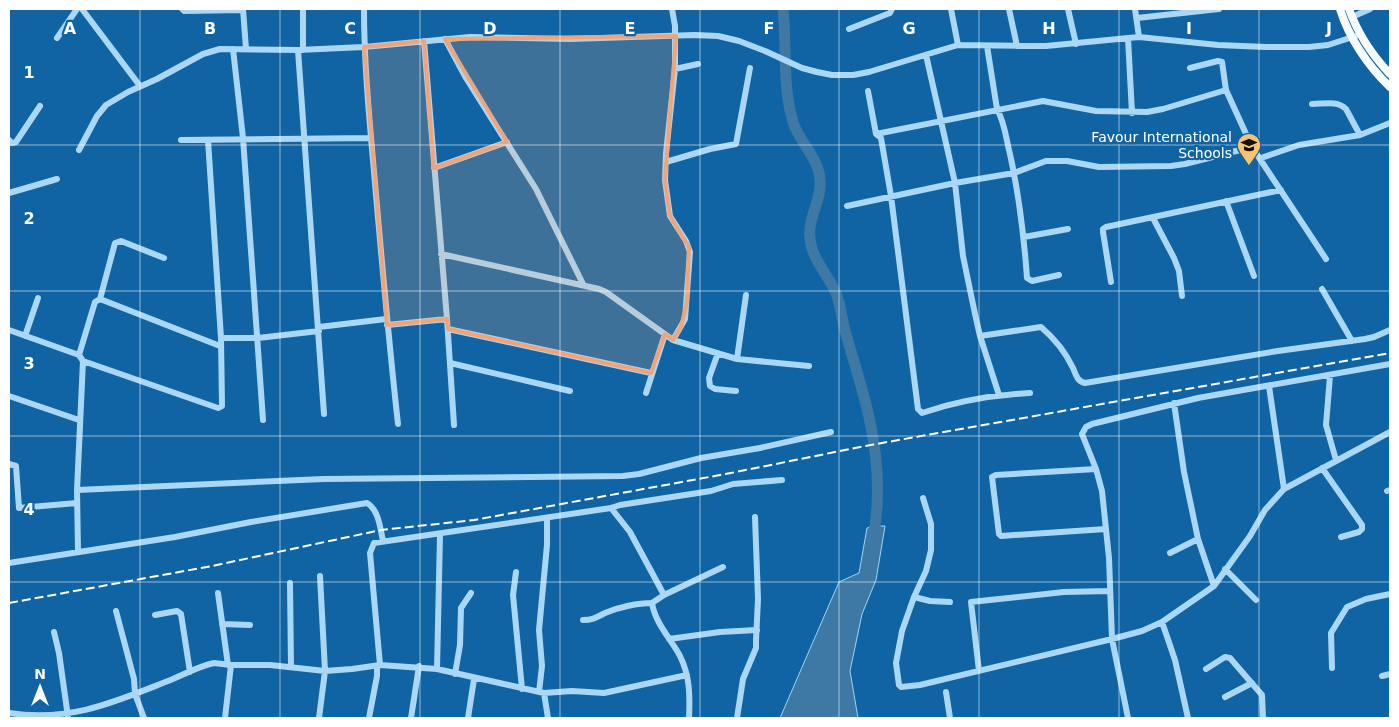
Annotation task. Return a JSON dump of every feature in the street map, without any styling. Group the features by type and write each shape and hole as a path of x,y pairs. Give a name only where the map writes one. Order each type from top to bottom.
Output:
{"main road":[{"path":"1340,9 1352,39 1380,77 1390,87"},
{"path":"1349,9 1359,34 1390,74"}],"street":[{"path":"57,38 77,9"},
{"path":"82,9 140,86"},
{"path":"182,9 243,9 246,49"},
{"path":"303,9 301,50 304,138 324,414"},
{"path":"364,9 364,48 371,138 398,424"},
{"path":"672,9 676,40 675,69 665,180 670,216 686,241 690,252 685,319 673,340"},
{"path":"849,29 890,13 892,9"},
{"path":"951,9 958,45"},
{"path":"1009,9 1017,46"},
{"path":"1068,9 1076,44"},
{"path":"1135,9 1140,37"},
{"path":"1136,18 1219,9"},
{"path":"1352,17 1370,9"},
{"path":"79,150 101,110 120,96 157,79 203,54 220,50 364,48 470,37 570,39 695,35 718,36 739,41 765,50 802,68 832,75 853,75 869,72 958,45 1076,44 1140,37 1218,45 1309,47 1328,45 1352,39 1359,34"},
{"path":"1128,38 1132,112"},
{"path":"445,39 466,78 536,189 583,284"},
{"path":"424,41 454,425"},
{"path":"987,46 997,109 1002,118 1014,173 1029,280 1059,275"},
{"path":"233,50 243,138 263,420"},
{"path":"926,55 955,183 963,256 980,336 999,395"},
{"path":"1190,68 1221,62 1226,90 1252,147 1326,259"},
{"path":"675,69 698,64"},
{"path":"666,162 710,149 736,144 750,68"},
{"path":"876,134 1043,101 1080,109 1132,112 1163,109 1226,90"},
{"path":"868,91 876,134 881,138 891,196 918,410 922,413 938,407 999,395 1030,393"},
{"path":"1312,104 1336,103 1343,105 1360,135"},
{"path":"9,140 12,143 16,142 40,106"},
{"path":"1260,158 1299,145 1360,135 1390,123"},
{"path":"181,140 371,138"},
{"path":"9,330 218,408 222,406 221,338 208,140"},
{"path":"434,168 507,142"},
{"path":"846,206 955,183 1014,173 1036,164 1057,160 1099,167 1171,166 1252,147"},
{"path":"9,193 57,180"},
{"path":"1110,282 1103,229 1281,190"},
{"path":"1226,201 1254,276"},
{"path":"1153,218 1176,264 1182,296"},
{"path":"1024,237 1068,229"},
{"path":"78,551 77,490 81,358 94,302 100,299 118,241 164,258"},
{"path":"441,254 583,284 606,292 673,340 737,359 809,366"},
{"path":"1322,288 1352,341"},
{"path":"737,359 746,295"},
{"path":"25,336 38,298"},
{"path":"100,299 220,346"},
{"path":"221,338 258,338 387,322 447,319"},
{"path":"980,336 1041,327 1059,344 1066,353 1077,378 1085,383 1278,350 1352,341 1374,337 1390,330"},
{"path":"448,329 651,373"},
{"path":"646,393 665,334"},
{"path":"718,353 709,378 710,386 736,391"},
{"path":"450,363 570,391"},
{"path":"1128,718 1112,639 1109,558 1102,491 1096,469 1082,434 1086,427 1174,403 1390,364"},
{"path":"1330,376 1326,425 1336,460"},
{"path":"1269,386 1284,489"},
{"path":"9,396 79,420"},
{"path":"1174,403 1184,472 1198,540 1214,586"},
{"path":"77,490 324,479 623,476 831,432"},
{"path":"923,498 932,524 931,550 926,571 902,630 896,663 899,685 901,687 920,685 1112,639 1142,631 1162,622 1214,586 1225,568 1250,536 1265,510 1284,489 1390,432"},
{"path":"9,464 16,466 19,508 77,503"},
{"path":"1322,468 1362,525 1362,529 1359,532 1341,537"},
{"path":"1096,469 996,475 992,477 999,534 1001,536 1106,529"},
{"path":"369,718 378,665 370,553 374,543 611,508 711,491 733,484 782,480"},
{"path":"9,563 175,537 289,515 367,503 372,506 377,516 383,541"},
{"path":"611,508 630,532 664,595"},
{"path":"737,718 743,679 756,648 758,599 755,516"},
{"path":"548,518 539,630 542,693 548,718"},
{"path":"437,669 440,534"},
{"path":"1170,553 1198,540"},
{"path":"652,604 654,600 723,567"},
{"path":"1225,568 1256,600"},
{"path":"516,572 513,595 522,689"},
{"path":"319,718 325,671 320,576"},
{"path":"290,583 291,667"},
{"path":"979,671 971,602 1064,592 1109,591"},
{"path":"218,593 229,665 225,718"},
{"path":"455,674 460,644 461,608 471,593"},
{"path":"1332,668 1331,633 1347,607 1366,599 1390,594"},
{"path":"914,597 930,601 950,602"},
{"path":"583,620 595,619 604,613 644,603 652,604"},
{"path":"652,604 655,615 680,657 687,675 690,694 689,718"},
{"path":"116,611 134,679 135,694 144,718"},
{"path":"155,615 177,611 180,614 190,672"},
{"path":"1162,622 1175,660 1188,718"},
{"path":"222,624 250,625"},
{"path":"669,639 720,632 757,630"},
{"path":"54,632 68,716"},
{"path":"1206,669 1228,657 1252,683 1263,699 1263,718"},
{"path":"9,713 68,716 111,704 211,663 270,665 325,671 352,670 378,665 419,666 542,693 604,694 687,675"},
{"path":"411,718 419,666"},
{"path":"1382,676 1390,674"},
{"path":"468,718 474,679"},
{"path":"1225,697 1252,683"},
{"path":"946,692 950,718"}],"highlighted area":[{"path":"676,36 665,180 670,216 689,247 687,302 681,327 673,340 665,334 651,373 448,329 447,319 387,325 364,47 424,41 434,168 507,142 445,39"}],"water":[{"path":"885,526 876,580 862,614 850,671 858,718 780,718 839,582 859,573 867,528"}],"waterway":[{"path":"783,9 787,94 793,122 813,157 820,180 819,195 811,224 811,246 838,298 873,436 877,495 873,539"}],"railway":[{"path":"9,603 212,566 381,530 474,520 731,473 865,446 1390,353"}],"place":[{"name":"Favour International Schools","path":"1249,166"}]}
